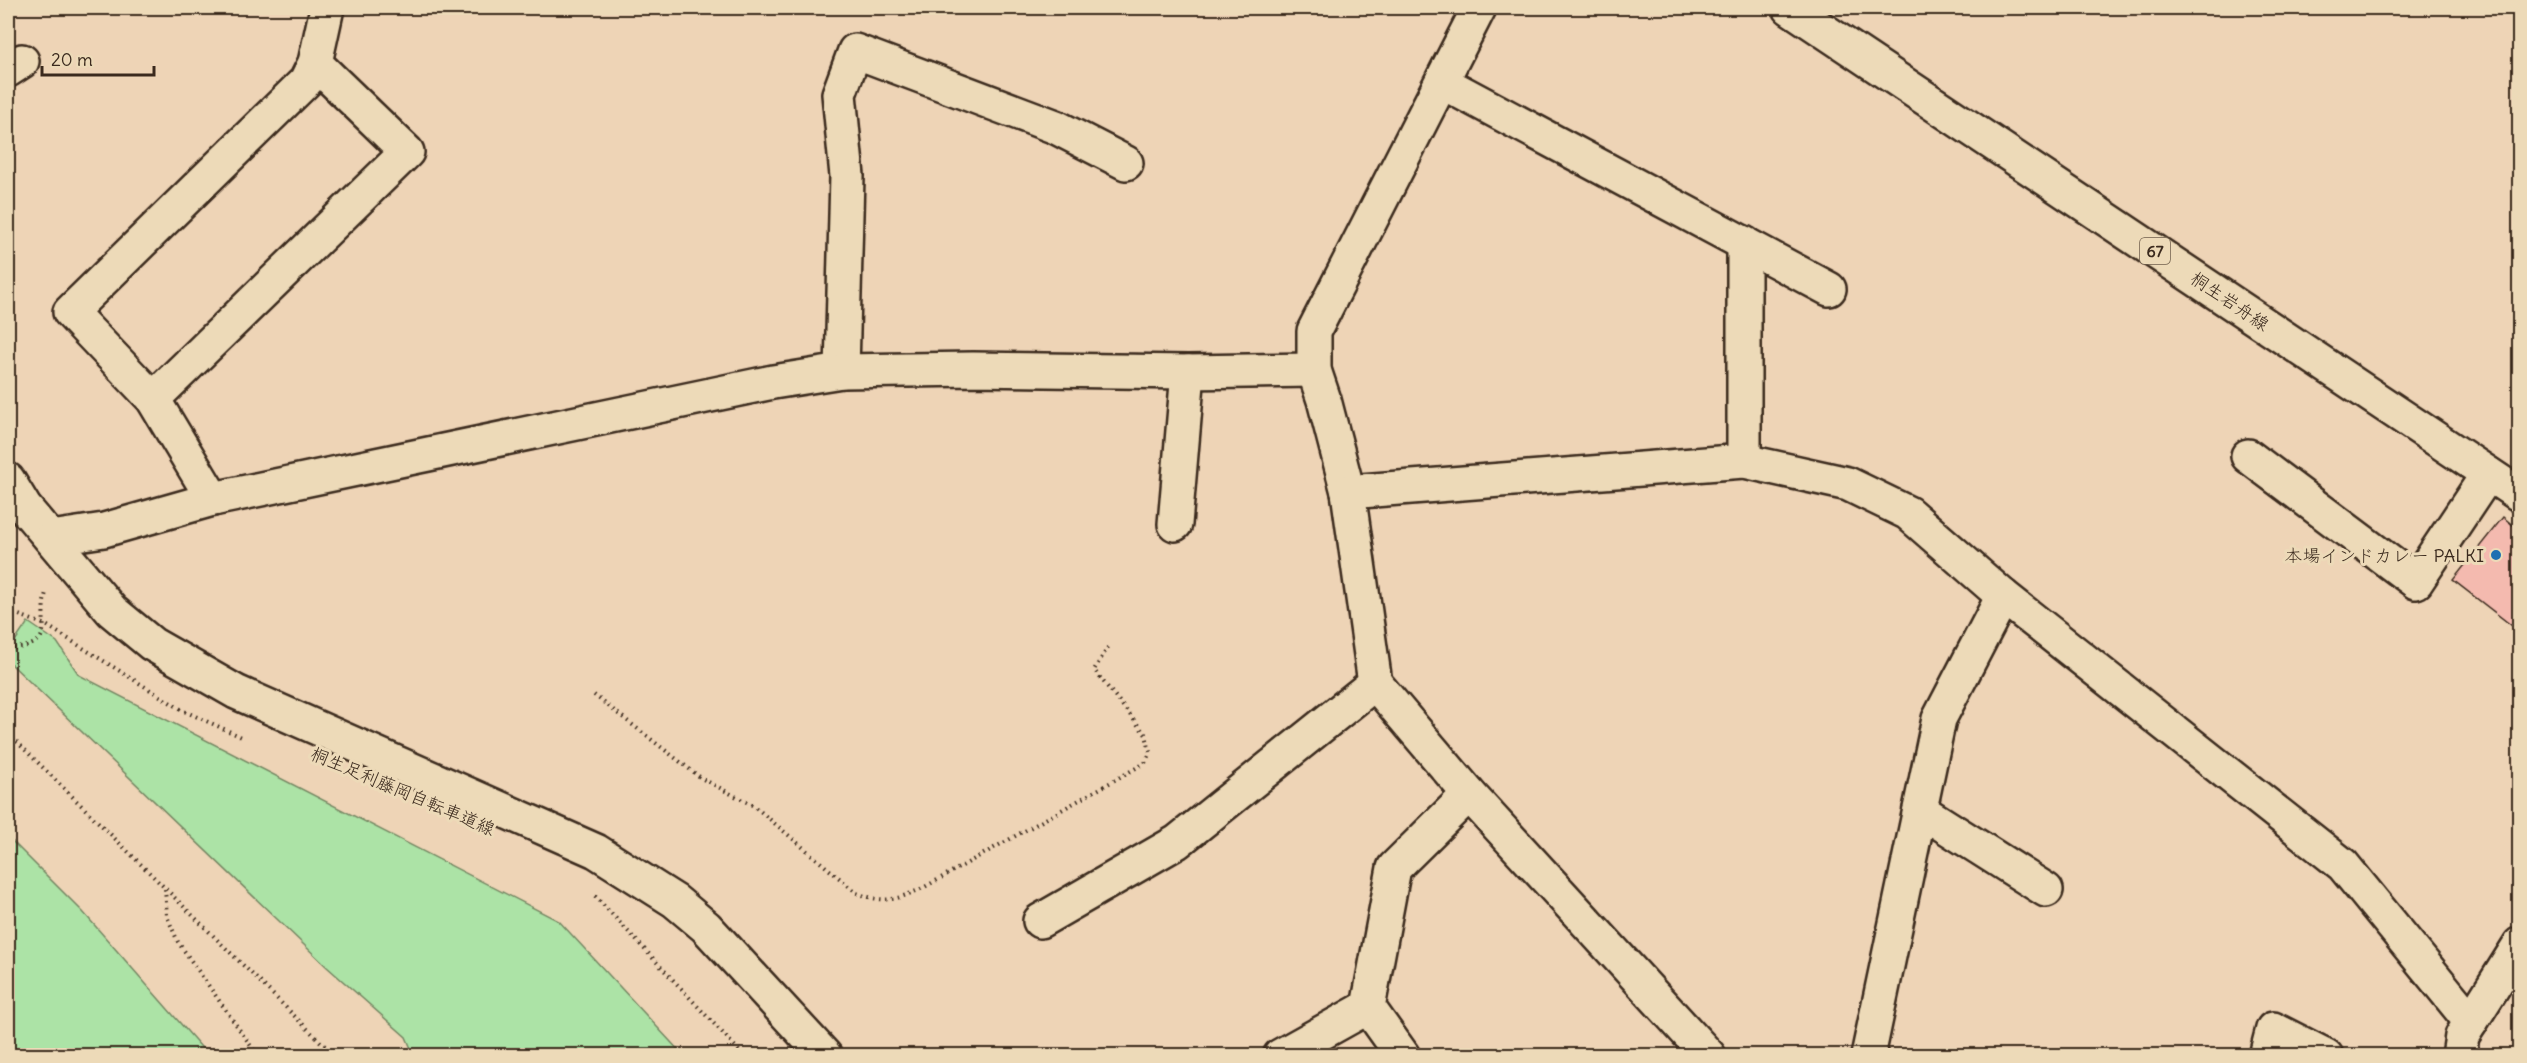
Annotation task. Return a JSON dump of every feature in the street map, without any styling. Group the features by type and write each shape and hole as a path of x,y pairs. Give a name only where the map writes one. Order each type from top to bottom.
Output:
{"street":[{"path":"213,499 153,399 70,312 306,81 315,63 327,8"},
{"path":"1479,8 1373,211 1314,331 1314,370 1348,492 1375,683 1468,794 1709,1056"},
{"name":"桐生岩舟線","path":"1790,8 2520,495"},
{"path":"842,371 847,176 838,94 855,51 1056,127 1126,163"},
{"path":"153,399 407,152 315,63"},
{"path":"1442,82 1829,289"},
{"path":"1744,243 1744,461"},
{"path":"51,538 104,530 213,499 773,382 842,371 1314,370"},
{"path":"1175,524 1188,372"},
{"path":"2248,456 2416,582 2488,474"},
{"path":"1348,492 1744,461 1848,484 1908,513 2003,596 2343,865 2471,1022"},
{"path":"8,480 16,513 51,538 112,611 152,644 236,692 596,851 644,880 706,927 825,1056"},
{"path":"1868,1056 1940,719 2003,596"},
{"path":"1040,921 1177,842 1375,683"},
{"path":"1403,1056 1368,1007 1394,868 1468,794"},
{"path":"1920,810 2046,890"},
{"path":"2459,1056 2462,1036 2520,944"},
{"path":"1280,1056 1368,1007"},
{"path":"2266,1056 2273,1029 2326,1056"}],"path":[{"path":"8,649 29,648 39,639 46,624 45,596 49,585"},
{"path":"8,610 46,624 184,711 250,741"},
{"path":"594,695 701,778 754,806 856,893 876,901 898,900 1145,763 1150,752 1146,735 1094,670 1110,644"},
{"path":"8,732 334,1056"},
{"path":"165,888 167,916 178,942 258,1056"},
{"path":"589,891 744,1056"}],"green space":[{"path":"28,622 57,642 79,675 559,921 683,1055 414,1055 406,1037 327,967 8,661 15,641"},
{"path":"8,837 83,912 208,1055 8,1055"}],"building":[{"name":"本場インドカレー PALKI","path":"2503,517 2520,531 2520,632 2453,580"}],"place":[{"name":"本場インドカレー PALKI","path":"2496,555"}]}
